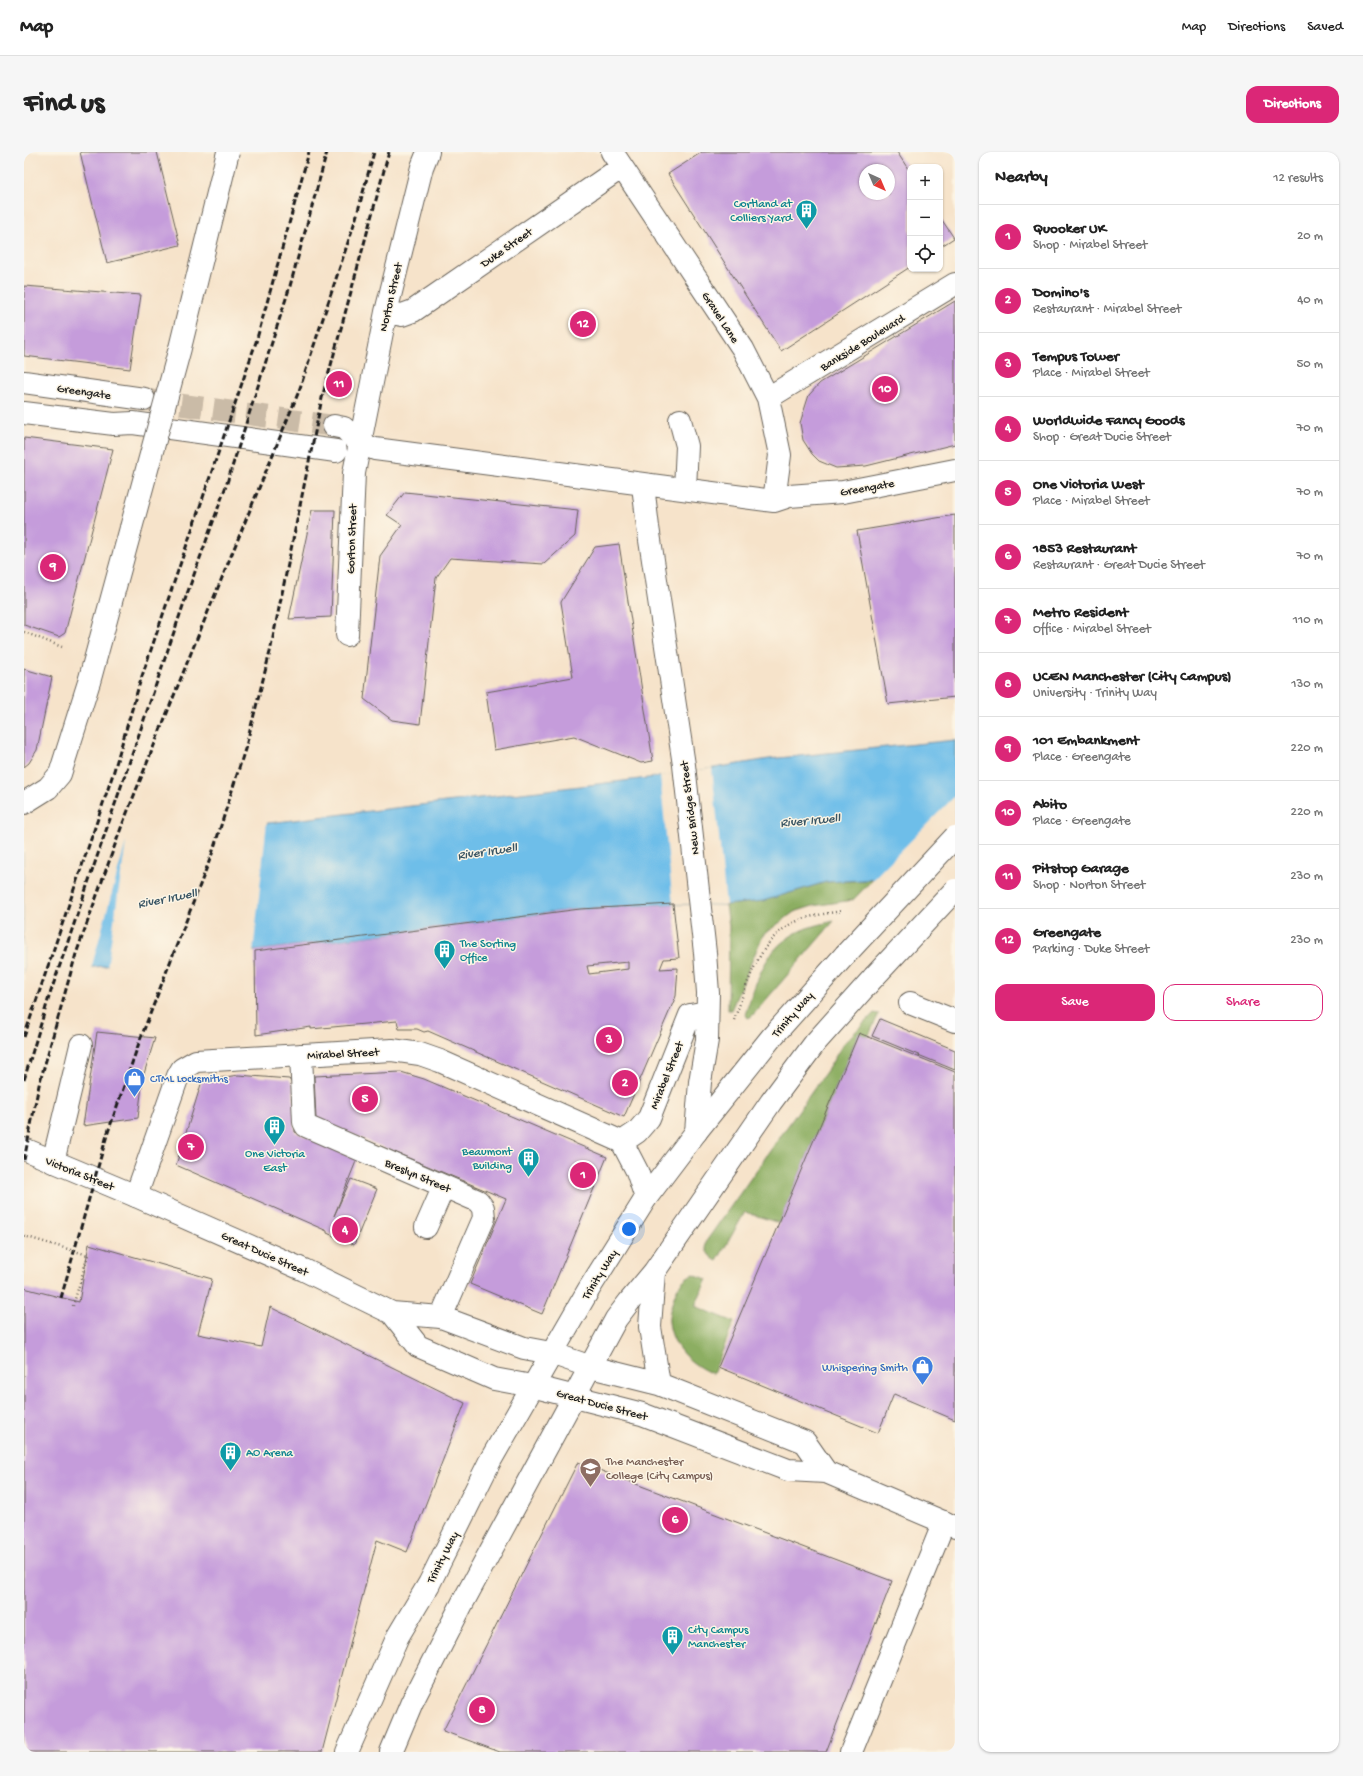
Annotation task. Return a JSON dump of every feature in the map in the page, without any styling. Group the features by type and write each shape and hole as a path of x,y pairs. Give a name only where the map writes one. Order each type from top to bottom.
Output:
{"main road":[{"path":"24,803 48,788 60,774 89,682 180,348 228,152"},
{"name":"Norton Street","path":"359,443 386,312 422,167 428,152"},
{"name":"Duke Street","path":"386,312 402,315 413,311 617,159"},
{"name":"Gravel Lane","path":"617,159 743,349 768,398 780,455 774,501"},
{"name":"Bankside Boulevard","path":"768,398 955,284"},
{"name":"Greengate","path":"24,382 144,399"},
{"path":"24,413 114,424 133,422 336,450"},
{"path":"680,420 688,446 685,489"},
{"name":"Greengate","path":"334,426 344,428 359,443 375,449 774,501 789,496 843,492 955,470"},
{"name":"Gorton Street","path":"347,635 354,473 359,443"},
{"name":"New Bridge Street","path":"645,485 644,494 648,527 684,765 701,913 708,993 706,1040 700,1082 696,1132"},
{"name":"Trinity Way","path":"347,1752 398,1636 429,1584 490,1461 551,1353 646,1198 696,1132 771,1038 845,955 955,837"},
{"path":"392,1752 412,1702 460,1609 616,1319 654,1272 771,1102 815,1043 955,890"},
{"path":"910,1003 955,1021"},
{"name":"Mirabel Street","path":"136,1196 174,1087 182,1069 196,1061 392,1050 420,1054 440,1061 622,1142 637,1132 649,1118 690,1015 707,1012"},
{"path":"53,1162 81,1045"},
{"name":"Breslyn Street","path":"301,1055 304,1122 306,1126 478,1201 483,1208 484,1218 441,1318"},
{"path":"622,1142 637,1170 646,1198"},
{"name":"Victoria Street","path":"24,1149 136,1196"},
{"path":"426,1227 444,1186"},
{"name":"Great Ducie Street","path":"136,1196 304,1270 392,1313 441,1318 524,1348 551,1353 591,1367 659,1384 805,1442 826,1472"},
{"path":"654,1272 650,1327 659,1384"},
{"name":"Great Ducie Street","path":"392,1313 418,1346 494,1379 575,1396 642,1414 788,1470 826,1472 949,1524"},
{"path":"851,1752 949,1524"}],"path":[{"path":"24,632 62,646"},
{"path":"734,1020 760,956 774,938 789,925 813,916 842,911"},
{"path":"24,1236 88,1255 73,1306"}],"green space":[{"path":"872,880 853,900 813,906 794,912 763,935 731,1010 728,1010 729,926 726,905 763,901 826,882"},
{"path":"834,921 752,1016 748,1018 745,1014 755,987 760,974 773,952 793,935 807,928"},
{"path":"874,1013 879,1014 868,1037 859,1033 779,1223 745,1212 717,1261 709,1255 706,1250 707,1240 828,1069 843,1044"},
{"path":"693,1274 707,1279 695,1306 734,1322 713,1374 690,1360 678,1347 674,1340 669,1322 670,1309 675,1293 683,1280"}],"water":[{"name":"River Irwell","path":"955,740 955,875 826,882 763,901 726,905 673,904 580,909 255,951 24,974 24,852 665,776 769,759"}],"pier":[{"path":"712,768 726,905 673,904 660,776"},
{"path":"955,796 955,877 870,882 872,880"},
{"path":"267,821 253,953 107,968 126,842 91,969 24,976 24,850"}],"building":[{"path":"80,152 157,152 180,245 107,263"},
{"name":"Cortland at Colliers Yard","path":"702,152 897,152 907,167 907,269 781,351 668,174"},
{"path":"943,222 954,238 943,245"},
{"path":"24,286 141,295 130,369 24,356"},
{"path":"955,301 955,444 866,466 836,468 819,461 812,454 803,440 800,423 809,395 820,383"},
{"path":"24,438 113,449 65,633 59,637 24,625"},
{"path":"405,492 578,510 575,536 544,564 450,558 436,578 420,724 392,720 364,699 380,556 402,525 387,515"},
{"path":"312,510 335,510 331,617 289,619"},
{"path":"955,515 955,697 888,704 857,531"},
{"path":"619,544 653,761 641,763 574,736 494,750 486,692 573,677 561,602 595,547"},
{"path":"24,669 52,677 37,750 29,763 24,767"},
{"path":"673,904 679,958 664,959 660,969 678,968 676,996 624,1117 428,1031 424,1032 417,1029 399,1029 397,1021 311,1029 311,1027 256,1035 255,951 580,909","holes":["628,962 628,969 589,974 587,966"]},
{"path":"880,1019 955,1050 955,1070 872,1036"},
{"path":"97,1032 155,1038 143,1077 138,1118 83,1126"},
{"path":"859,1033 955,1072 955,1420 894,1394 878,1433 718,1367"},
{"name":"Beaumont Building","path":"401,1072 424,1079 607,1157 542,1314 470,1284 506,1199 316,1119 314,1076"},
{"name":"One Victoria East","path":"238,1075 289,1079 293,1085 295,1132 357,1159 334,1216 351,1179 377,1189 354,1245 327,1233 327,1231 176,1165 202,1081"},
{"name":"AO Arena","path":"89,1244 212,1279 198,1334 261,1347 270,1307 465,1403 407,1552 377,1540 322,1752 24,1752 24,1288 79,1302"},
{"name":"City Campus Manchester","path":"578,1462 892,1581 826,1752 500,1752 443,1731"}],"tunnel":[{"path":"148,400 334,426"}],"railway":[{"path":"24,1037 113,774 140,682 256,342 309,152"},
{"path":"24,1080 49,997 187,594 226,486 290,286 327,152"},
{"path":"24,1160 39,1085 76,954 121,828 299,391 356,218 374,152"},
{"path":"61,1298 107,1135 140,1040 212,854 246,746 270,652 322,398 389,152"}],"place":[{"name":"Cortland at Colliers Yard","path":"807,230"},
{"name":"Greengate","path":"583,324"},
{"name":"Pitstop Garage","path":"339,384"},
{"name":"Abito","path":"885,389"},
{"name":"101 Embankment","path":"53,567"},
{"name":"The Sorting Office","path":"445,970"},
{"name":"Tempus Tower","path":"609,1040"},
{"name":"Domino's","path":"625,1083"},
{"name":"CTML Locksmiths","path":"135,1098"},
{"name":"One Victoria West","path":"365,1099"},
{"name":"One Victoria East","path":"275,1146"},
{"name":"Metro Resident","path":"191,1147"},
{"name":"Quooker UK","path":"583,1175"},
{"name":"Beaumont Building","path":"528,1178"},
{"name":"Worldwide Fancy Goods","path":"345,1230"},
{"name":"Whispering Smith","path":"923,1386"},
{"name":"AO Arena","path":"231,1472"},
{"name":"The Manchester College (City Campus)","path":"591,1488"},
{"name":"1853 Restaurant","path":"675,1520"},
{"name":"City Campus Manchester","path":"672,1656"},
{"name":"UCEN Manchester (City Campus)","path":"482,1710"}]}
